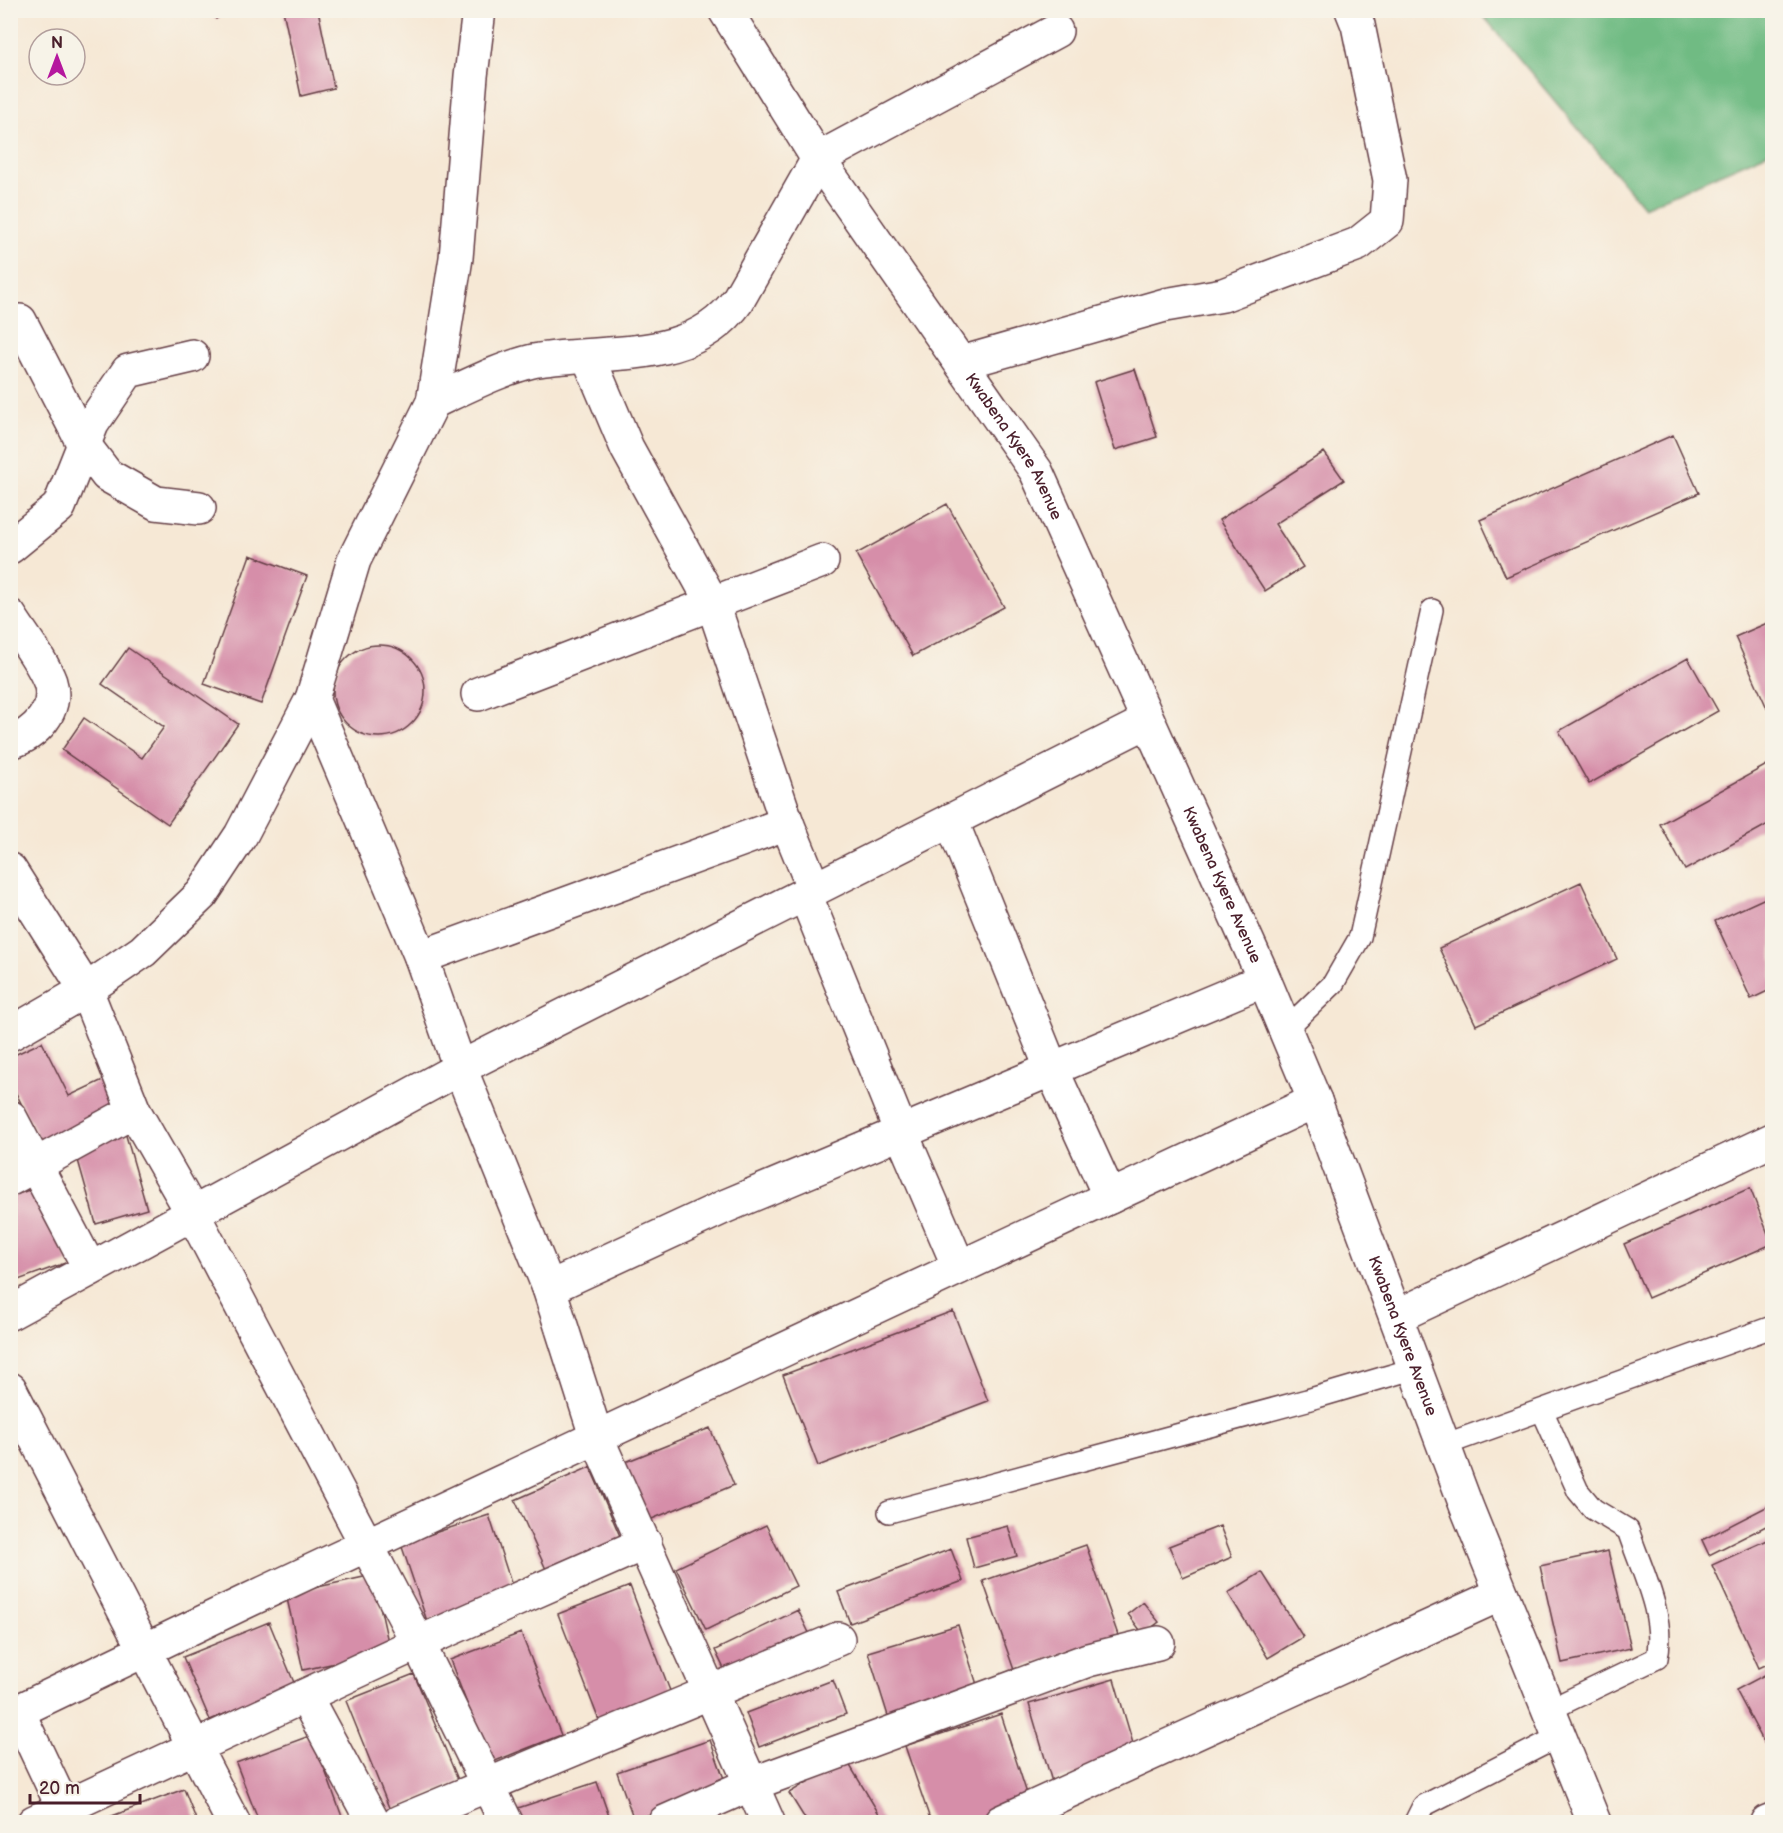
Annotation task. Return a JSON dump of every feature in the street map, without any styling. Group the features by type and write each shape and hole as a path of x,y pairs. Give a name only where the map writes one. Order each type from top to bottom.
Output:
{"street":[{"path":"10,1034 86,990 143,951 201,894 241,835 312,699 354,560 433,402 456,258 471,76 479,10"},
{"name":"Kwabena Kyere Avenue","path":"725,10 818,159 898,277 962,363 1036,471 1264,980 1315,1101 1501,1594 1594,1822"},
{"path":"962,363 1164,305 1223,295 1358,244 1387,221 1390,180 1358,25 1352,10"},
{"path":"433,402 537,360 662,350 704,332 731,309 758,269 818,159 1056,31"},
{"path":"20,321 84,445 107,475 156,503 198,508"},
{"path":"10,547 59,507 92,424 128,371 192,356"},
{"path":"588,356 627,448 713,604 809,891 901,1132 959,1267"},
{"path":"478,694 822,561"},
{"path":"10,616 50,681 52,700 41,723 24,738 10,742"},
{"path":"312,699 421,957 460,1068 549,1288 596,1436 749,1785 768,1822"},
{"path":"10,1313 460,1068 1148,721"},
{"path":"951,820 1052,1070 1110,1197"},
{"path":"421,957 787,823"},
{"path":"10,870 86,990 134,1111 192,1212 418,1643 506,1822"},
{"path":"549,1288 726,1206 1264,980"},
{"path":"67,1816 14,1714 596,1436 1315,1101"},
{"path":"23,1172 134,1111"},
{"path":"10,1117 23,1172 90,1269"},
{"path":"1397,1316 1773,1140"},
{"path":"10,1389 192,1748 233,1822"},
{"path":"34,1822 67,1816 192,1748 418,1643 645,1544"},
{"path":"1001,1822 1501,1594"},
{"path":"399,1822 838,1639"},
{"path":"665,1822 749,1785 1088,1660 1158,1643"},
{"path":"305,1696 373,1822"},
{"path":"1767,1822 1773,1820"}],"lane":[{"path":"1285,1030 1333,984 1360,938 1432,610"},
{"path":"1444,1445 1773,1327"},
{"path":"889,1512 1307,1400 1416,1368"},
{"path":"1415,1822 1423,1806 1657,1658 1660,1644 1657,1613 1628,1530 1593,1509 1578,1491 1542,1410"}],"green space":[{"path":"1479,11 1772,11 1772,151 1644,207"}],"building":[{"path":"210,10 229,10 216,19"},
{"path":"283,10 318,10 334,88 301,96"},
{"path":"1135,369 1157,437 1115,450 1094,382"},
{"path":"1673,435 1699,493 1506,577 1480,520"},
{"path":"1324,452 1344,480 1275,524 1303,567 1265,591 1219,520"},
{"path":"947,504 1004,607 913,656 856,554"},
{"path":"250,555 307,576 261,704 204,684"},
{"path":"1772,621 1772,719 1735,637"},
{"path":"379,645 396,649 411,659 421,674 425,691 421,708 411,723 396,733 379,737 362,733 347,723 337,708 333,691 337,674 347,659 362,649"},
{"path":"128,648 238,724 168,824 62,750 84,718 142,758 164,727 102,684"},
{"path":"1688,658 1718,711 1589,784 1559,731"},
{"path":"1772,762 1772,822 1685,870 1660,824"},
{"path":"1581,882 1617,959 1476,1025 1439,948"},
{"path":"1772,895 1772,989 1751,999 1715,921"},
{"path":"42,1042 69,1096 107,1078 120,1105 41,1143 10,1081 10,1057"},
{"path":"125,1132 147,1209 96,1224 74,1146"},
{"path":"40,1186 68,1262 10,1283 10,1197"},
{"path":"1750,1188 1772,1244 1648,1298 1624,1244"},
{"path":"953,1311 988,1401 818,1466 783,1375"},
{"path":"710,1428 734,1485 647,1521 623,1463"},
{"path":"590,1467 623,1543 549,1576 515,1500"},
{"path":"1772,1504 1772,1523 1709,1555 1702,1540"},
{"path":"489,1515 514,1592 427,1621 401,1544"},
{"path":"766,1525 796,1586 706,1630 676,1568"},
{"path":"1008,1526 1017,1556 974,1568 966,1537"},
{"path":"1220,1526 1232,1557 1183,1578 1169,1546"},
{"path":"1772,1538 1772,1662 1759,1668 1712,1565"},
{"path":"1086,1545 1118,1635 1014,1670 983,1581"},
{"path":"951,1549 963,1581 850,1623 838,1592"},
{"path":"1608,1551 1631,1648 1562,1663 1540,1566"},
{"path":"1262,1572 1303,1637 1268,1658 1228,1593"},
{"path":"373,1575 390,1651 303,1670 286,1594"},
{"path":"630,1586 672,1696 600,1723 558,1614"},
{"path":"1143,1602 1159,1622 1143,1634 1128,1614"},
{"path":"798,1610 811,1637 728,1677 715,1650"},
{"path":"269,1622 295,1685 210,1720 183,1657"},
{"path":"958,1625 979,1691 889,1719 868,1652"},
{"path":"521,1633 561,1735 490,1763 450,1660"},
{"path":"1772,1671 1772,1748 1768,1750 1736,1690"},
{"path":"414,1674 459,1782 390,1810 346,1701"},
{"path":"1114,1679 1137,1757 1052,1782 1029,1704"},
{"path":"833,1680 846,1714 759,1747 746,1713"},
{"path":"1001,1714 1031,1806 983,1822 931,1822 905,1746"},
{"path":"312,1735 344,1822 259,1822 236,1763"},
{"path":"710,1740 727,1787 634,1820 617,1772"},
{"path":"846,1759 884,1822 807,1822 789,1793"},
{"path":"597,1782 611,1822 522,1822 518,1808"},
{"path":"184,1789 197,1822 96,1822"}]}
